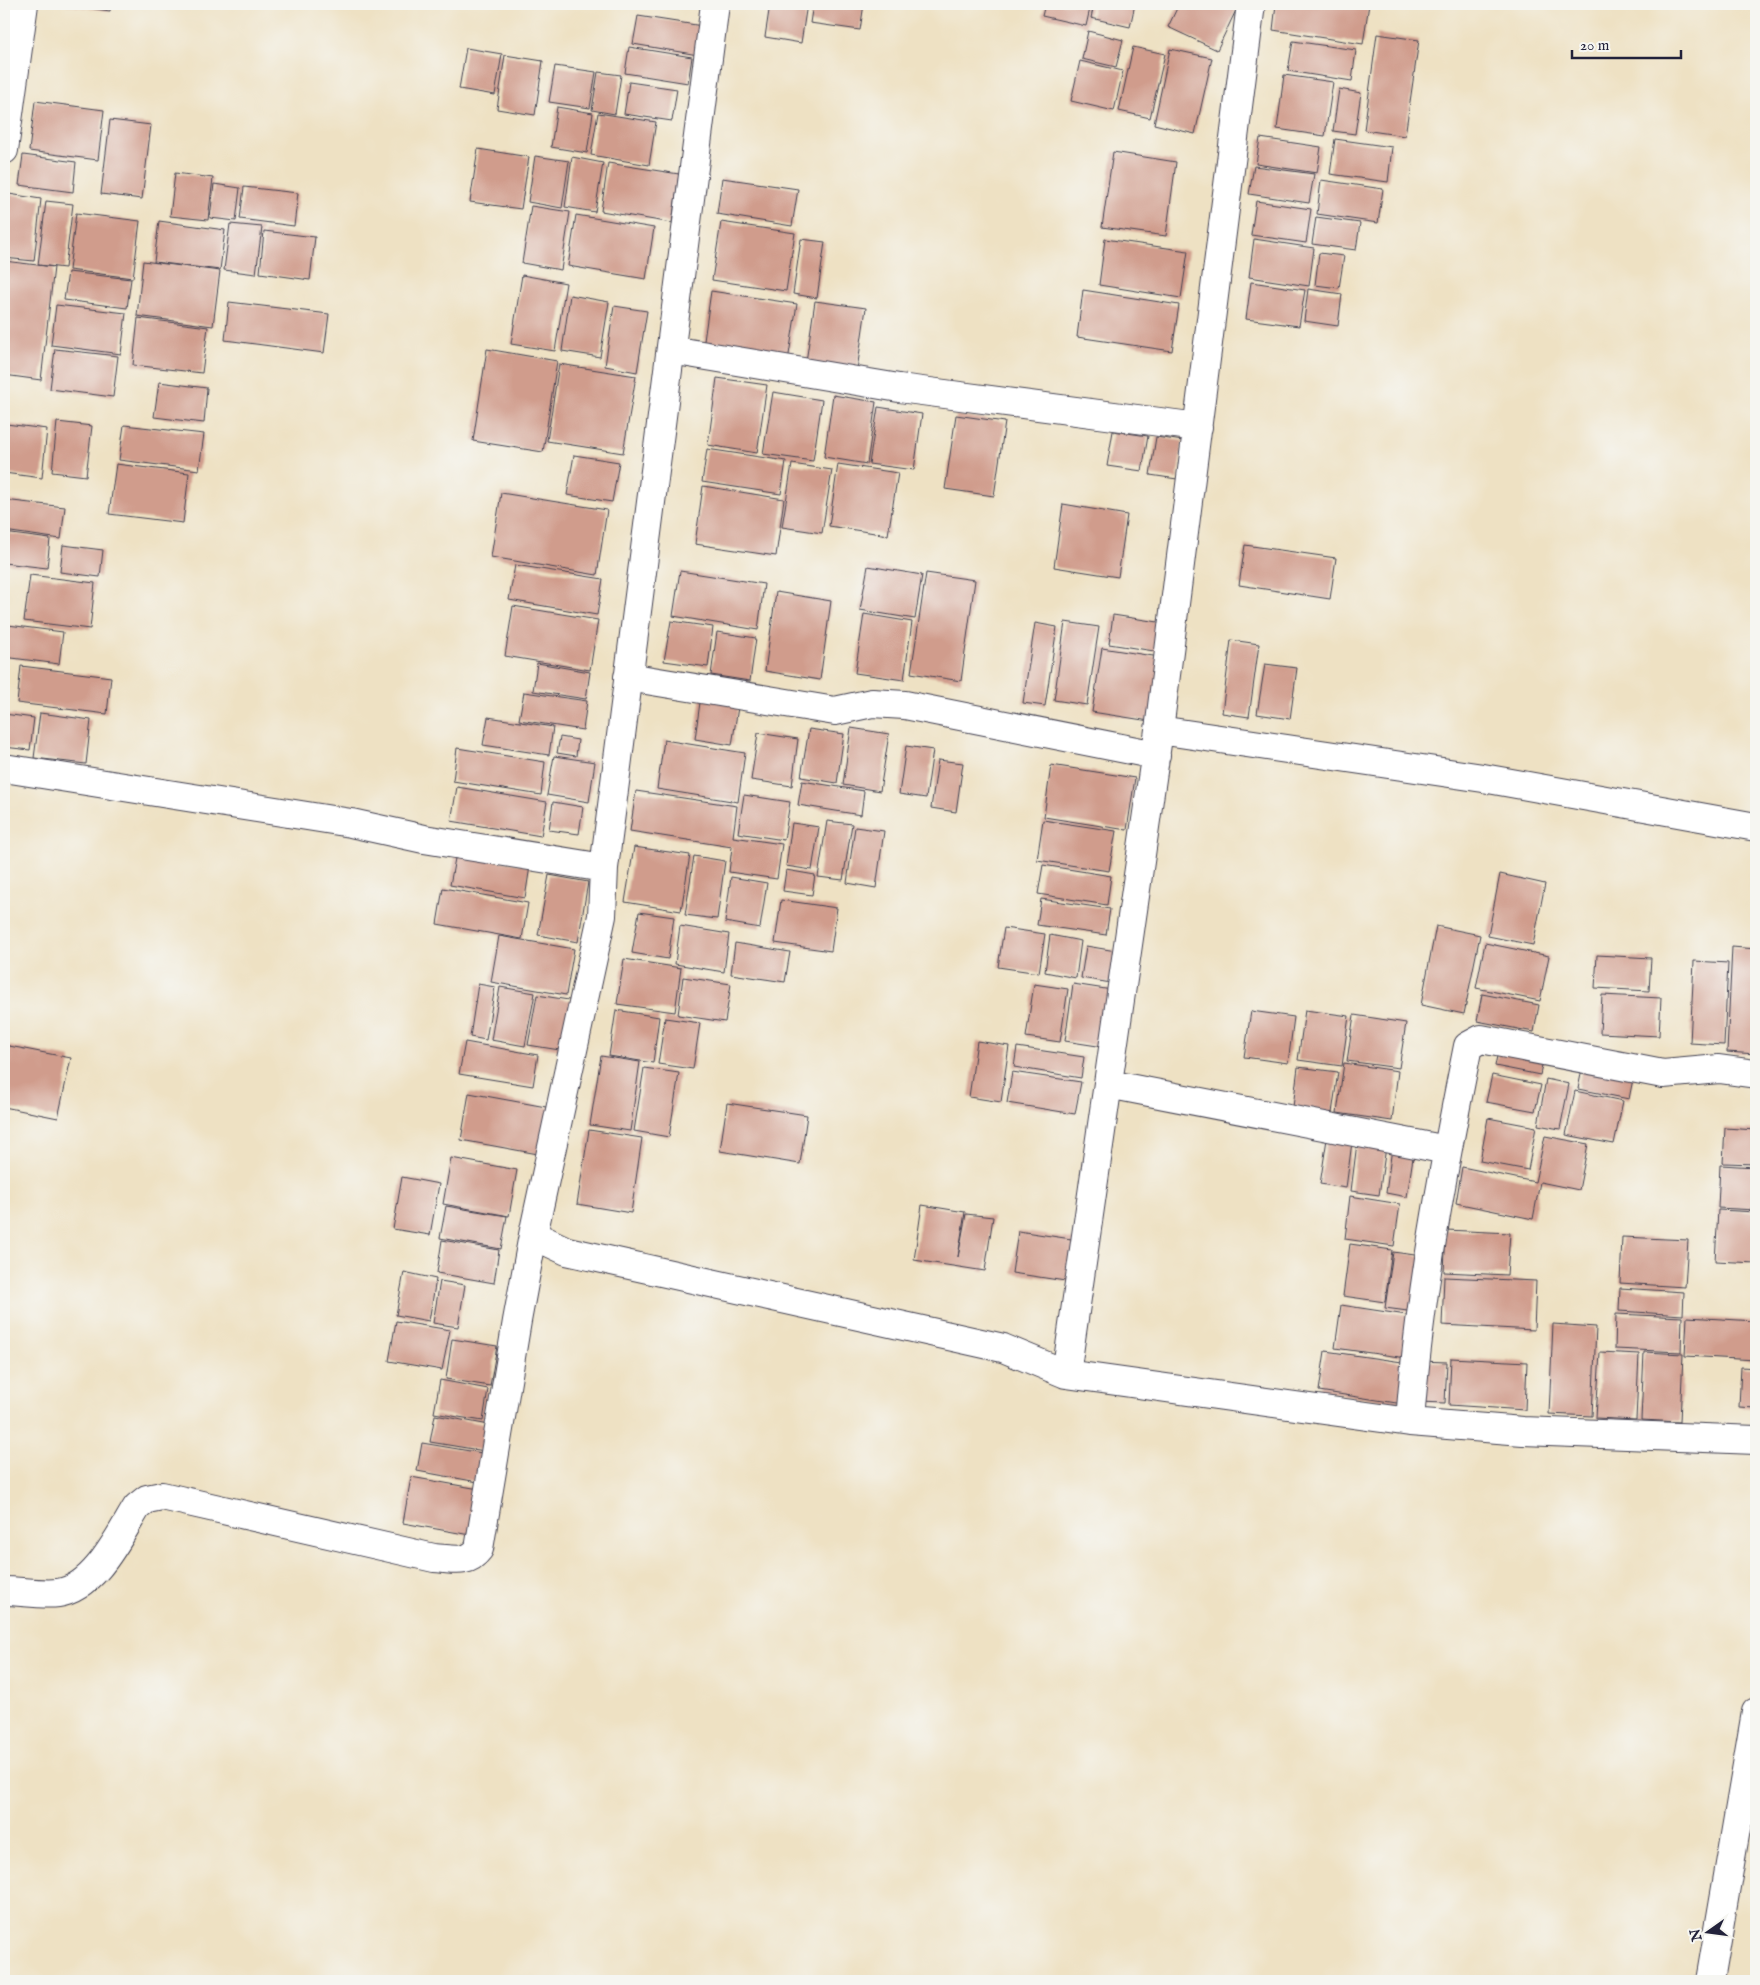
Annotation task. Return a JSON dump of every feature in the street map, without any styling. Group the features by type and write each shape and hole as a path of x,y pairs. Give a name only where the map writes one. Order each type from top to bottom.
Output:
{"street":[{"path":"4,150 24,4"},
{"path":"4,1590 58,1593 79,1586 94,1574 137,1507 147,1499 162,1496 434,1558 464,1560 473,1557 479,1548 517,1321 602,916 604,868 715,4"},
{"path":"1066,1374 1158,742 1251,4"},
{"path":"671,350 899,388 1198,427"},
{"path":"628,677 835,711 872,703 905,705 1158,742 1483,778 1756,827"},
{"path":"4,768 351,823 424,839 604,868"},
{"path":"1410,1422 1414,1363 1447,1150 1468,1046 1480,1039 1663,1074 1719,1069 1756,1074"},
{"path":"1108,1084 1447,1150"},
{"path":"534,1235 567,1251 1003,1348 1066,1374 1410,1422 1523,1431 1756,1440"},
{"path":"1710,1981 1756,1712"}],"building":[{"path":"60,4 111,4 110,11"},
{"path":"770,4 807,4 801,43 765,37"},
{"path":"813,4 864,4 860,30 810,23"},
{"path":"1045,4 1091,4 1086,26 1042,16"},
{"path":"1094,4 1135,4 1130,27 1091,18"},
{"path":"1179,4 1239,4 1217,50 1168,27"},
{"path":"1276,4 1369,4 1363,44 1273,30"},
{"path":"638,16 709,27 704,56 633,44"},
{"path":"1088,31 1123,40 1116,67 1082,59"},
{"path":"1377,34 1419,40 1405,136 1364,130"},
{"path":"1293,41 1356,50 1352,81 1288,71"},
{"path":"629,47 692,57 688,83 625,73"},
{"path":"1133,47 1165,54 1150,118 1119,111"},
{"path":"466,48 502,54 495,95 459,89"},
{"path":"1170,49 1212,58 1195,134 1154,124"},
{"path":"505,55 543,61 535,115 497,109"},
{"path":"1080,61 1123,71 1114,111 1071,101"},
{"path":"555,66 596,72 590,108 549,102"},
{"path":"598,72 621,75 615,114 592,110"},
{"path":"1284,75 1333,82 1325,136 1277,129"},
{"path":"629,82 677,89 672,121 624,114"},
{"path":"1339,89 1361,93 1355,134 1333,131"},
{"path":"35,101 104,110 98,160 29,151"},
{"path":"557,107 593,113 587,153 551,147"},
{"path":"598,113 656,122 649,165 591,155"},
{"path":"110,120 151,125 142,199 101,194"},
{"path":"1260,138 1321,147 1317,173 1256,164"},
{"path":"1335,139 1392,147 1388,182 1330,174"},
{"path":"478,149 529,157 521,209 470,202"},
{"path":"1113,152 1176,162 1166,236 1102,227"},
{"path":"23,155 76,162 73,192 19,185"},
{"path":"535,156 569,161 562,208 528,202"},
{"path":"572,157 603,163 595,212 565,207"},
{"path":"608,163 679,174 672,223 601,211"},
{"path":"1254,166 1314,174 1309,203 1249,194"},
{"path":"175,173 213,178 208,220 170,216"},
{"path":"722,178 798,189 792,226 717,214"},
{"path":"1321,180 1383,189 1378,223 1317,214"},
{"path":"214,184 240,188 236,221 210,218"},
{"path":"244,187 298,193 294,226 240,219"},
{"path":"9,194 41,199 34,261 4,258 4,233"},
{"path":"46,201 73,204 65,268 38,265"},
{"path":"1256,201 1311,209 1306,243 1251,235"},
{"path":"531,206 570,212 561,270 522,263"},
{"path":"76,213 140,221 133,278 69,270"},
{"path":"576,215 654,228 646,279 568,266"},
{"path":"1316,217 1360,223 1356,250 1312,244"},
{"path":"159,221 225,230 220,270 154,262"},
{"path":"721,222 795,233 786,291 712,280"},
{"path":"230,224 262,227 256,274 224,270"},
{"path":"264,231 315,237 310,280 260,273"},
{"path":"801,239 825,242 817,298 793,294"},
{"path":"1105,239 1188,251 1181,298 1099,285"},
{"path":"1254,239 1314,248 1309,286 1249,277"},
{"path":"1319,253 1344,256 1339,288 1315,285"},
{"path":"4,261 54,267 41,380 4,375"},
{"path":"143,261 220,271 213,326 137,316"},
{"path":"68,272 131,279 127,308 64,300"},
{"path":"522,275 566,283 555,351 511,344"},
{"path":"1251,282 1305,290 1299,326 1246,319"},
{"path":"1308,289 1342,294 1338,326 1304,321"},
{"path":"1083,290 1179,305 1172,351 1077,337"},
{"path":"711,291 797,304 788,361 703,348"},
{"path":"570,295 609,302 600,357 562,351"},
{"path":"815,301 866,308 857,370 806,362"},
{"path":"229,302 329,314 324,353 225,340"},
{"path":"56,305 126,313 121,354 51,345"},
{"path":"614,306 647,311 637,372 605,366"},
{"path":"138,318 208,327 202,373 133,365"},
{"path":"55,349 118,356 113,397 50,389"},
{"path":"487,349 557,361 543,452 473,441"},
{"path":"559,364 636,376 623,453 547,441"},
{"path":"717,378 767,385 757,453 708,445"},
{"path":"159,382 207,388 204,423 154,417"},
{"path":"773,392 822,400 813,461 763,454"},
{"path":"833,395 876,402 867,464 824,457"},
{"path":"878,407 922,414 914,470 869,464"},
{"path":"956,415 1005,422 994,496 945,489"},
{"path":"57,422 92,426 86,476 52,472"},
{"path":"6,424 47,429 42,478 4,473"},
{"path":"124,425 204,434 199,470 119,460"},
{"path":"1113,431 1148,436 1142,471 1107,466"},
{"path":"1156,437 1183,441 1177,479 1150,475"},
{"path":"707,449 786,461 781,494 702,482"},
{"path":"574,455 619,462 612,502 567,495"},
{"path":"116,464 189,473 183,523 109,514"},
{"path":"792,464 832,470 822,533 782,527"},
{"path":"838,464 898,473 888,535 829,526"},
{"path":"703,486 784,499 776,556 695,544"},
{"path":"501,493 607,510 597,575 491,557"},
{"path":"4,500 65,507 61,539 4,531"},
{"path":"1063,504 1127,515 1118,577 1054,567"},
{"path":"4,533 50,539 47,568 4,563"},
{"path":"63,545 103,550 100,577 60,572"},
{"path":"1245,545 1336,558 1330,599 1239,585"},
{"path":"515,565 603,579 597,615 509,600"},
{"path":"868,566 922,575 915,619 860,610"},
{"path":"680,571 764,584 758,630 673,616"},
{"path":"926,573 975,580 961,681 911,673"},
{"path":"30,575 95,583 90,629 24,621"},
{"path":"776,592 831,601 820,680 765,671"},
{"path":"513,606 598,620 590,670 505,656"},
{"path":"864,614 912,622 904,680 855,673"},
{"path":"1113,615 1171,624 1167,653 1109,644"},
{"path":"671,621 713,627 708,667 664,661"},
{"path":"1065,622 1099,627 1087,705 1054,700"},
{"path":"1035,623 1057,627 1045,706 1023,703"},
{"path":"8,625 63,632 59,664 4,657"},
{"path":"717,632 756,638 750,681 711,675"},
{"path":"1231,640 1259,644 1249,717 1222,713"},
{"path":"1102,648 1166,658 1156,722 1092,712"},
{"path":"537,663 590,672 586,699 533,691"},
{"path":"1265,664 1297,668 1290,719 1257,714"},
{"path":"21,666 111,677 107,714 17,703"},
{"path":"524,692 587,701 583,730 519,720"},
{"path":"701,695 739,701 732,745 695,739"},
{"path":"40,713 91,720 86,764 34,758"},
{"path":"4,714 34,718 30,750 4,747"},
{"path":"488,717 553,727 549,755 483,745"},
{"path":"851,728 889,734 880,791 843,785"},
{"path":"809,729 844,734 837,783 801,777"},
{"path":"758,733 798,739 792,786 751,780"},
{"path":"560,737 578,740 576,756 557,753"},
{"path":"664,740 745,753 738,802 657,789"},
{"path":"906,746 933,750 926,798 899,794"},
{"path":"457,748 545,762 541,795 453,781"},
{"path":"554,756 595,762 589,802 547,795"},
{"path":"938,760 963,763 956,812 931,808"},
{"path":"1051,765 1135,778 1127,830 1044,817"},
{"path":"802,781 864,791 861,815 798,805"},
{"path":"457,787 547,802 541,836 451,821"},
{"path":"636,791 737,806 733,837 782,844 777,879 729,872 732,847 630,831"},
{"path":"744,795 790,802 784,840 738,833"},
{"path":"553,802 583,807 579,834 549,830"},
{"path":"1043,820 1116,831 1109,871 1037,860"},
{"path":"827,821 852,824 843,880 818,877"},
{"path":"792,823 819,827 812,870 786,866"},
{"path":"855,827 884,831 876,888 847,883"},
{"path":"634,847 690,855 681,911 625,902"},
{"path":"456,853 530,866 525,898 450,885"},
{"path":"694,856 725,861 717,919 685,915"},
{"path":"1043,865 1111,876 1107,905 1038,894"},
{"path":"786,870 815,875 812,895 783,891"},
{"path":"1500,874 1545,884 1533,945 1488,936"},
{"path":"549,875 588,882 578,942 538,935"},
{"path":"731,877 767,883 760,928 725,922"},
{"path":"443,888 528,903 522,939 437,924"},
{"path":"1041,899 1110,909 1106,935 1037,925"},
{"path":"781,900 837,908 831,951 775,943"},
{"path":"639,912 674,917 668,959 632,953"},
{"path":"680,926 729,934 724,972 675,964"},
{"path":"1436,926 1480,935 1464,1014 1421,1005"},
{"path":"1004,928 1045,934 1039,973 998,967"},
{"path":"1050,935 1081,941 1076,978 1045,972"},
{"path":"499,936 574,949 566,995 491,982"},
{"path":"735,943 790,952 785,982 731,974"},
{"path":"1485,943 1549,956 1540,1001 1476,988"},
{"path":"1086,946 1116,951 1111,983 1081,978"},
{"path":"1732,947 1756,949 1756,1054 1727,1052"},
{"path":"1597,955 1651,958 1649,991 1595,988"},
{"path":"624,959 681,968 675,1012 617,1004"},
{"path":"1694,961 1728,963 1724,1045 1690,1043"},
{"path":"683,977 731,984 725,1022 678,1015"},
{"path":"478,984 495,987 486,1040 470,1037"},
{"path":"1034,984 1068,989 1060,1042 1026,1037"},
{"path":"1073,984 1112,990 1104,1047 1065,1041"},
{"path":"500,987 535,993 525,1046 491,1040"},
{"path":"1482,994 1539,1005 1534,1032 1477,1021"},
{"path":"537,995 575,1001 566,1051 528,1045"},
{"path":"1602,995 1661,998 1659,1036 1600,1033"},
{"path":"616,1010 659,1017 653,1063 609,1056"},
{"path":"1305,1010 1349,1016 1342,1066 1298,1060"},
{"path":"1251,1011 1294,1017 1288,1063 1244,1057"},
{"path":"1354,1015 1406,1023 1399,1068 1347,1061"},
{"path":"665,1018 700,1023 693,1069 658,1064"},
{"path":"977,1041 1009,1046 1001,1102 969,1097"},
{"path":"465,1042 538,1055 533,1086 459,1074"},
{"path":"4,1045 71,1058 58,1118 4,1107"},
{"path":"1499,1046 1544,1055 1540,1075 1495,1066"},
{"path":"1017,1047 1084,1057 1081,1078 1014,1067"},
{"path":"601,1056 640,1062 630,1131 590,1125"},
{"path":"1344,1063 1398,1071 1392,1121 1337,1113"},
{"path":"1583,1064 1634,1074 1629,1099 1578,1089"},
{"path":"1298,1067 1338,1072 1332,1113 1293,1107"},
{"path":"644,1068 679,1073 669,1137 634,1131"},
{"path":"1012,1072 1081,1082 1075,1114 1007,1103"},
{"path":"1492,1075 1541,1085 1535,1111 1486,1102"},
{"path":"1546,1079 1569,1084 1560,1129 1538,1125"},
{"path":"1575,1091 1623,1101 1614,1144 1566,1135"},
{"path":"469,1093 557,1109 549,1156 461,1140"},
{"path":"727,1103 807,1115 800,1164 720,1151"},
{"path":"1488,1118 1536,1127 1528,1170 1480,1161"},
{"path":"1725,1128 1756,1130 1756,1164 1723,1163"},
{"path":"589,1130 642,1138 631,1213 577,1204"},
{"path":"1545,1136 1588,1144 1579,1190 1540,1182 1533,1219 1456,1203 1462,1167 1535,1182"},
{"path":"1327,1139 1352,1142 1346,1188 1320,1184"},
{"path":"1357,1143 1386,1147 1379,1195 1351,1191"},
{"path":"1392,1148 1414,1151 1407,1197 1386,1193"},
{"path":"451,1158 517,1170 509,1216 443,1204"},
{"path":"1720,1165 1756,1167 1756,1210 1718,1208"},
{"path":"402,1177 439,1184 430,1235 393,1229"},
{"path":"1350,1196 1400,1204 1394,1246 1345,1239"},
{"path":"922,1205 965,1212 958,1257 966,1214 993,1217 985,1271 914,1260"},
{"path":"446,1206 507,1216 501,1249 440,1238"},
{"path":"1718,1210 1756,1212 1756,1263 1715,1261"},
{"path":"1446,1230 1510,1233 1507,1275 1444,1272"},
{"path":"1018,1231 1078,1240 1072,1282 1012,1273"},
{"path":"1622,1237 1688,1240 1685,1287 1620,1283"},
{"path":"442,1240 499,1250 494,1283 437,1273"},
{"path":"1350,1244 1392,1250 1385,1302 1343,1296"},
{"path":"1393,1252 1422,1256 1415,1312 1385,1308"},
{"path":"404,1272 436,1279 429,1321 396,1315"},
{"path":"1444,1277 1536,1281 1534,1330 1442,1325"},
{"path":"440,1281 465,1285 458,1327 433,1323"},
{"path":"1620,1288 1684,1292 1683,1315 1619,1311"},
{"path":"1341,1305 1413,1316 1407,1358 1335,1348"},
{"path":"1616,1314 1682,1317 1681,1352 1615,1349"},
{"path":"1687,1317 1756,1321 1756,1360 1685,1356"},
{"path":"396,1321 450,1330 442,1370 389,1361"},
{"path":"1553,1324 1596,1327 1592,1416 1549,1414"},
{"path":"452,1339 497,1346 490,1386 446,1379"},
{"path":"1325,1351 1409,1363 1403,1404 1319,1391"},
{"path":"1600,1352 1639,1354 1636,1420 1596,1418"},
{"path":"1644,1352 1683,1354 1680,1422 1641,1420"},
{"path":"1451,1358 1527,1362 1525,1410 1449,1405"},
{"path":"1420,1361 1447,1362 1445,1403 1418,1402"},
{"path":"1741,1367 1756,1368 1756,1408 1739,1407"},
{"path":"440,1380 488,1389 483,1421 434,1413"},
{"path":"435,1415 495,1426 491,1452 430,1442"},
{"path":"422,1443 482,1453 478,1482 417,1471"},
{"path":"411,1477 479,1489 470,1535 403,1523"}]}
